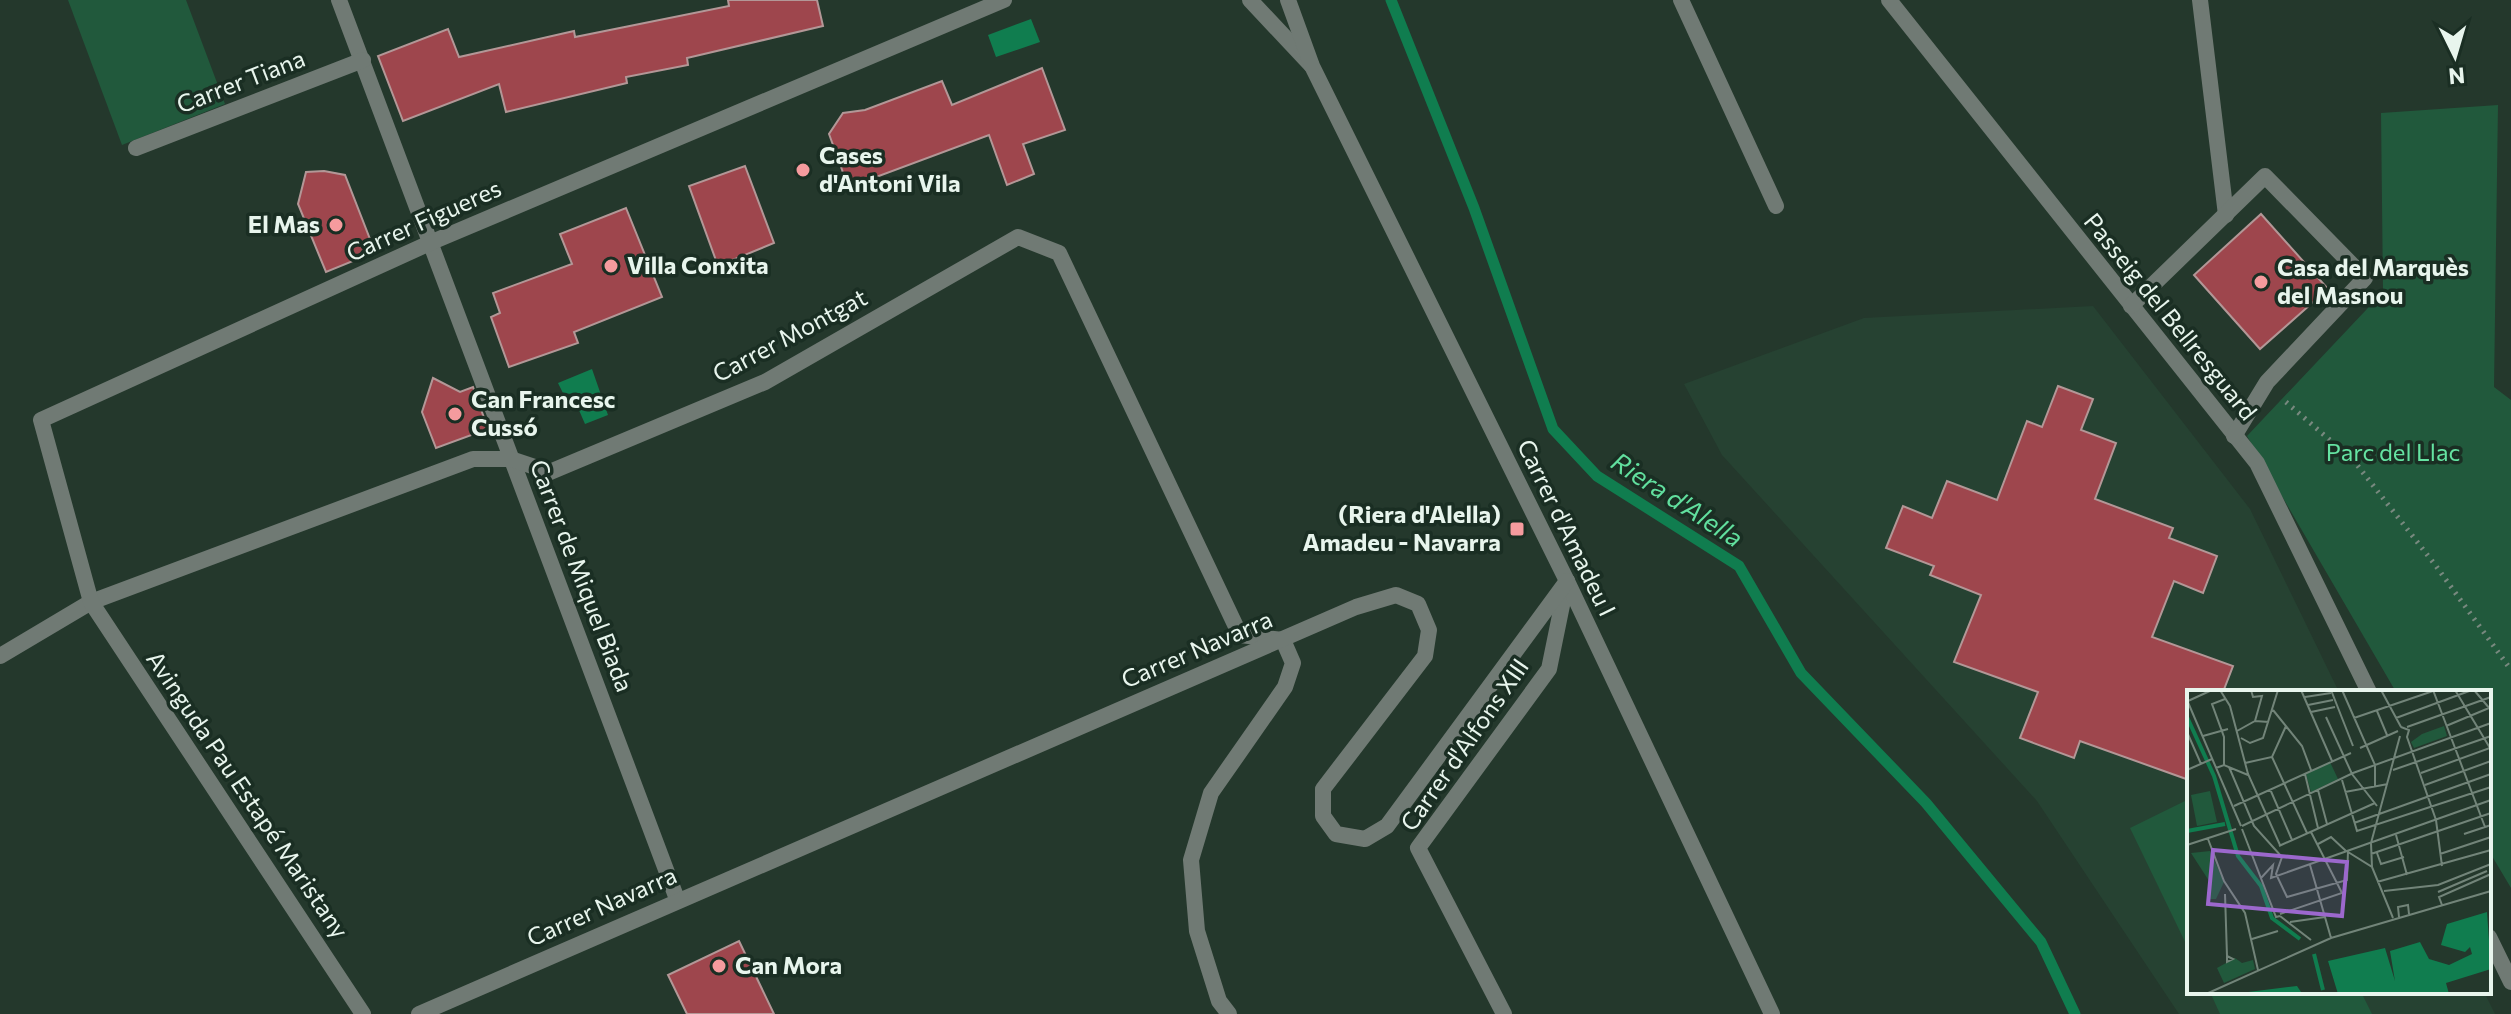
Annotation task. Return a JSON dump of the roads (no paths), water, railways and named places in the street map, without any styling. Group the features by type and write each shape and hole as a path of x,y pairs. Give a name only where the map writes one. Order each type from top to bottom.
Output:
{"street":[{"name":"Carrer de Miquel Biada","path":"339,0 677,899"},
{"name":"Carrer Figueres","path":"91,602 41,420 432,242 1004,0"},
{"name":"Carrer d'Amadeu I","path":"1250,0 1312,66"},
{"name":"Carrer d'Amadeu I","path":"1288,0 1312,66 1567,581 1772,1014"},
{"path":"1681,0 1776,206"},
{"name":"Passeig del Bellresguard","path":"1889,0 2257,463 2368,690"},
{"path":"2200,0 2226,215"},
{"name":"Carrer Tiana","path":"136,148 363,60"},
{"path":"2131,306 2265,176 2365,278 2267,382 2234,436"},
{"name":"Carrer Montgat","path":"0,656 91,602 473,459 511,459 550,472 765,382 1018,237 1059,253 1248,656"},
{"name":"Carrer Navarra","path":"419,1014 677,899 1356,607 1396,595 1418,604 1429,630 1425,656 1323,789 1323,816 1336,834 1365,839 1387,826 1567,581"},
{"name":"Carrer d'Alfons XIII","path":"1504,1014 1418,848 1549,669 1567,581"},
{"name":"Avinguda Pau Estapé Maristany","path":"91,602 363,1014"},
{"path":"1229,1014 1219,1001 1197,931 1191,860 1211,793 1285,687 1293,663 1283,640 1240,635"},
{"path":"2491,941 2511,982"}],"waterway":[{"name":"Riera d'Alella","path":"1391,0 1474,208 1553,429 1597,476 1739,566 1801,673 1926,803 2041,942 2075,1014"}],"place":[{"name":"Cases d'Antoni Vila","path":"803,170"},
{"name":"El Mas","path":"336,225"},
{"name":"Villa Conxita","path":"611,266"},
{"name":"Casa del Marquès del Masnou","path":"2261,282"},
{"name":"Can Francesc Cussó","path":"455,414"},
{"name":"(Riera d'Alella) Amadeu - Navarra","path":"1517,529"},
{"name":"Can Mora","path":"719,966"}],"park label":[{"name":"Parc del Llac","path":"2393,453"}]}
